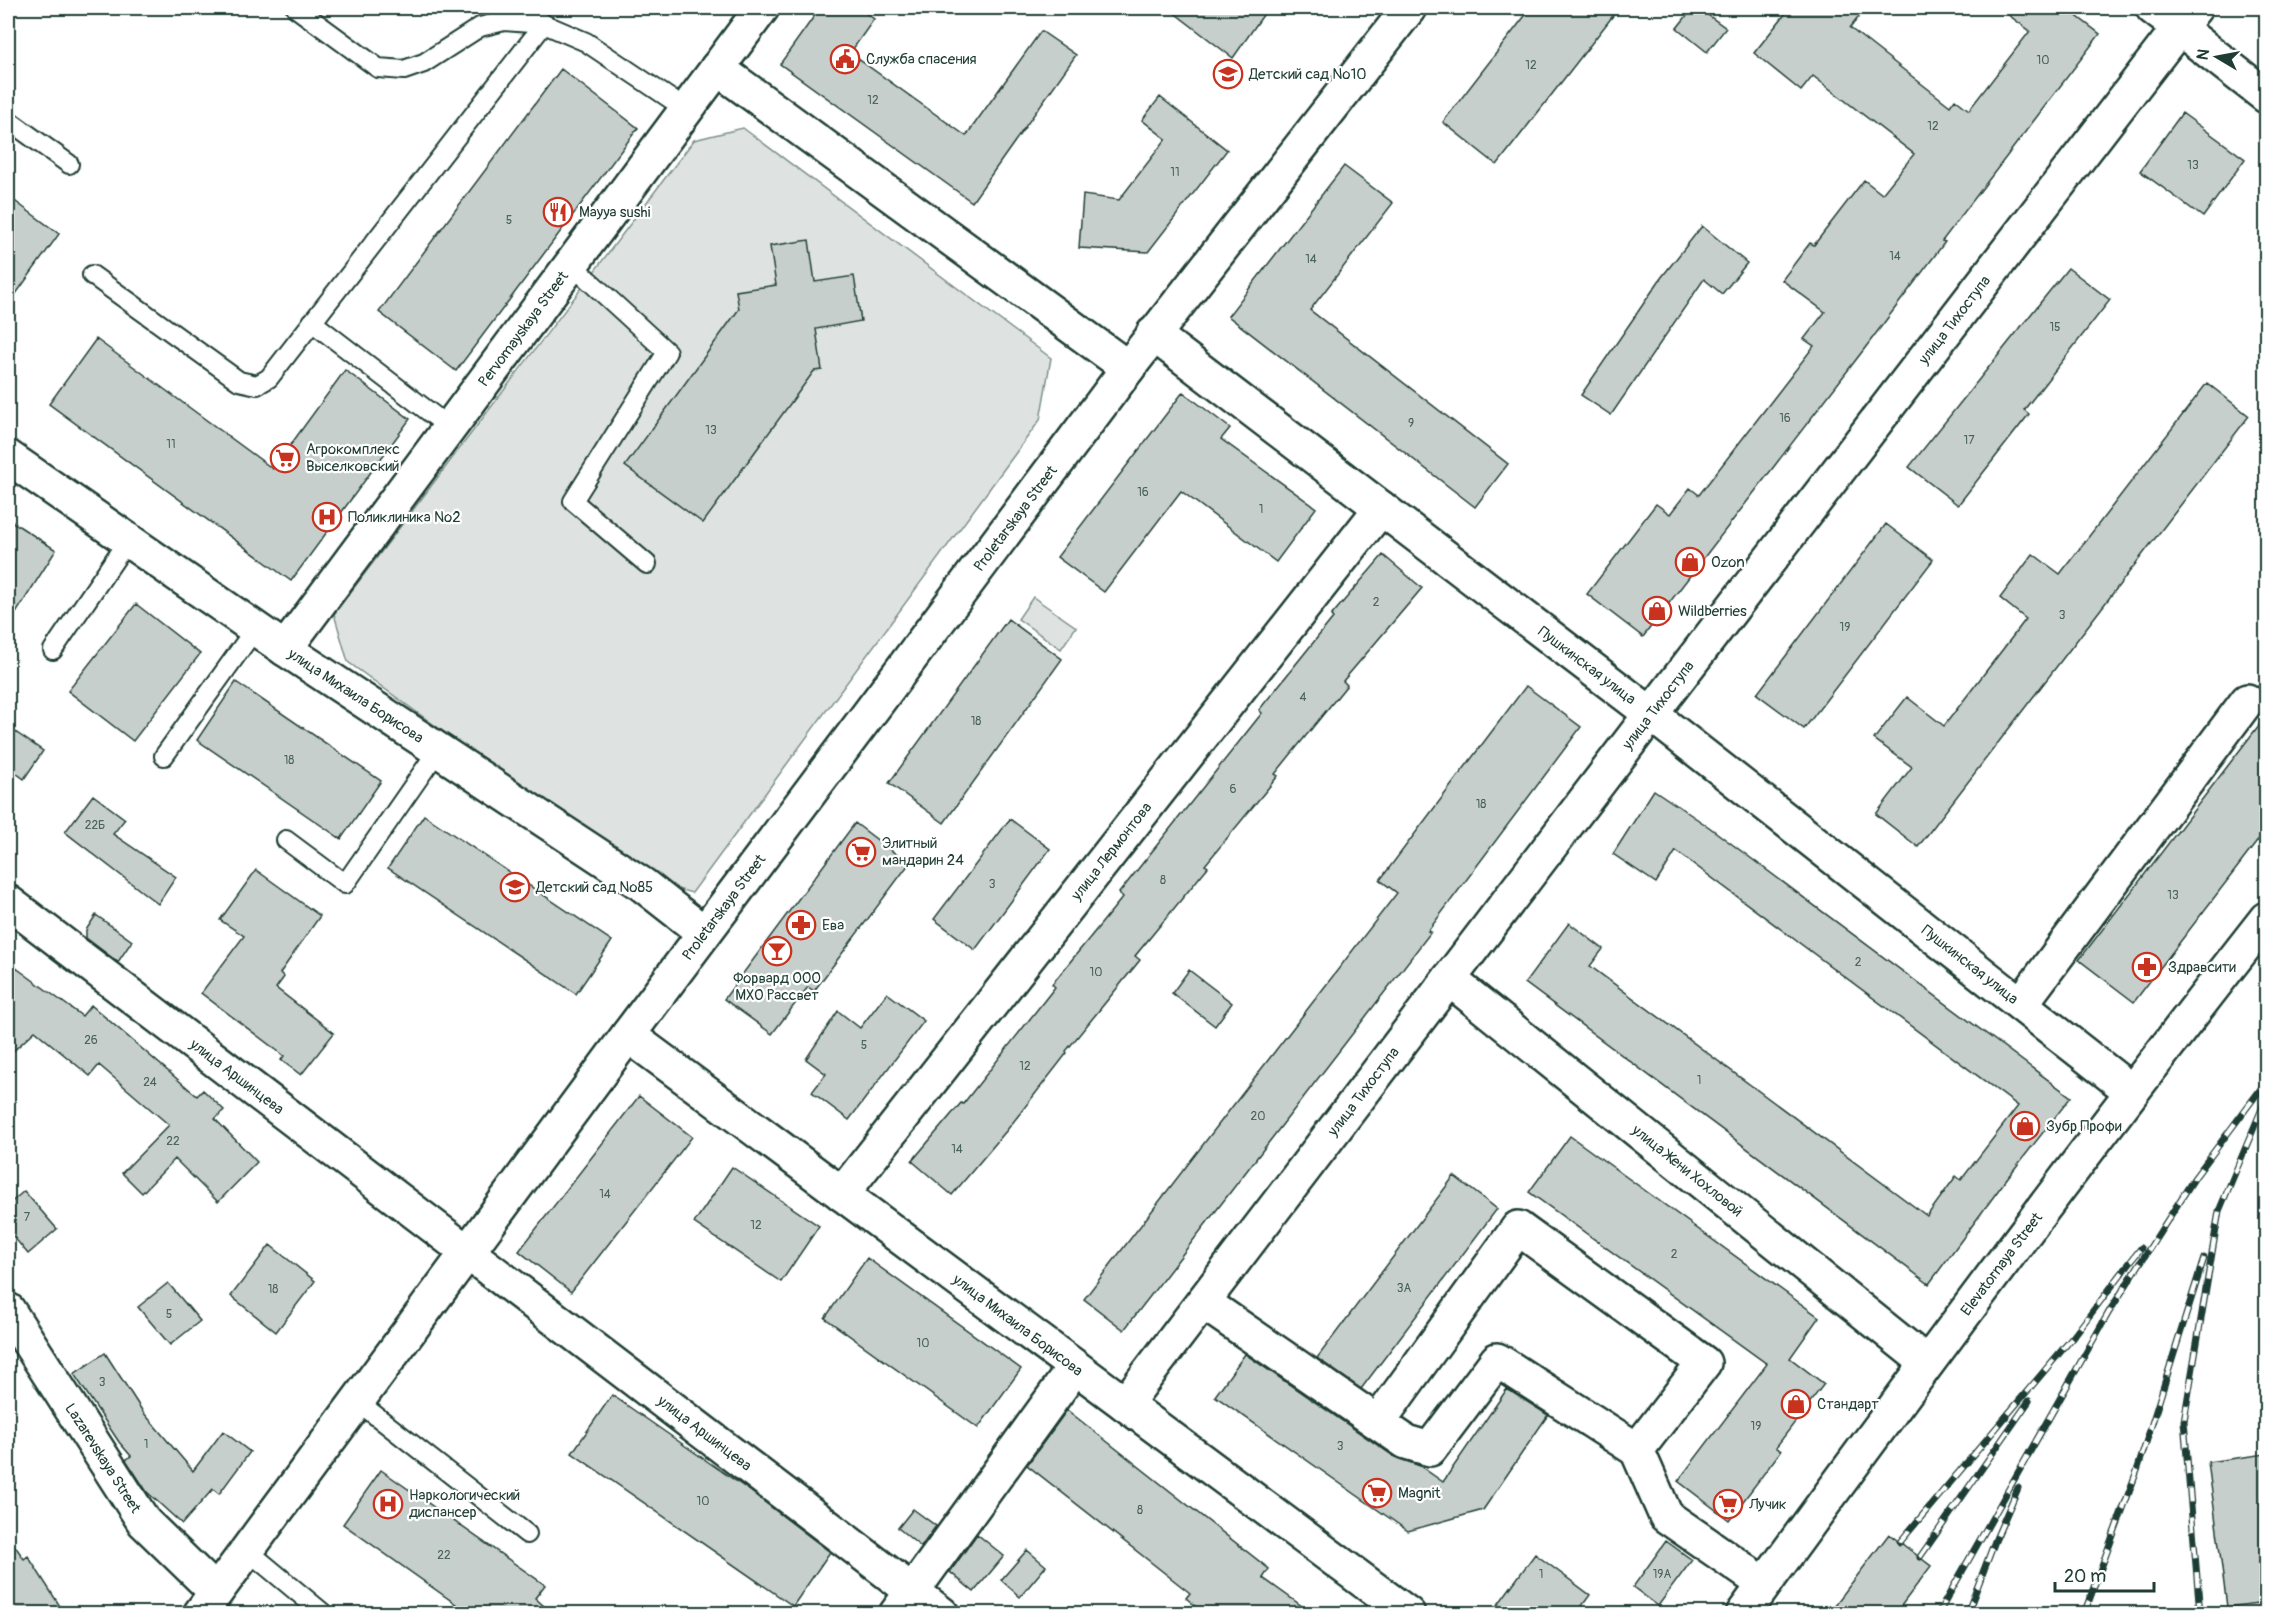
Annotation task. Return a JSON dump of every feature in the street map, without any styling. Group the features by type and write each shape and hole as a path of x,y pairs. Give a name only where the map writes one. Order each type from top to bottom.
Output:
{"main road":[{"name":"Pervomayskaya Street","path":"285,649 762,8"},
{"name":"Proletarskaya Street","path":"628,1035 1128,368 1409,8"},
{"path":"2153,8 2187,18 2266,96"},
{"name":"улица Тихоступа","path":"1125,1404 1651,714 2187,18"},
{"path":"717,68 1128,368"},
{"name":"Пушкинская улица","path":"1154,334 1651,714 2131,1091"},
{"name":"улица Михаила Борисова","path":"8,457 255,629 642,885 703,932"},
{"name":"улица Лермонтова","path":"842,1194 1381,508"},
{"path":"2021,1004 2247,701"},
{"name":"улица Аршинцева","path":"8,902 468,1251 904,1602 942,1614"},
{"name":"Elevatornaya Street","path":"1743,1614 2131,1091 2266,919"},
{"name":"улица Жени Хохловой","path":"1449,979 1927,1363"},
{"path":"208,1603 628,1035"},
{"name":"улица Михаила Борисова","path":"628,1035 1408,1614"},
{"path":"1378,1422 1518,1228 1704,1362 1637,1450"},
{"path":"1203,1302 1406,1442 1430,1449 1497,1360 1637,1450 1666,1516 1764,1584"},
{"name":"Lazarevskaya Street","path":"8,1310 144,1522 208,1603"},
{"path":"904,1602 1075,1367"}],"lane":[{"path":"296,8 378,68 404,70 424,63 480,27 504,21 544,24"},
{"path":"523,8 544,24 585,42 687,110"},
{"path":"92,274 239,381 257,385 269,378 544,24"},
{"path":"8,120 69,164"},
{"path":"572,265 667,352 573,501 647,564"},
{"path":"312,322 450,428"},
{"path":"53,650 128,540"},
{"path":"164,756 255,629"},
{"path":"285,840 345,884 438,750"},
{"path":"357,1401 526,1534"},
{"path":"247,1550 324,1614"}],"shaded area":[{"path":"743,128 1051,358 1040,420 692,893 648,881 348,662 334,614 694,140"},
{"path":"1033,597 1076,627 1061,649 1018,619"}],"building":[{"path":"820,8 858,8 874,19 850,53 966,136 1041,31 1076,55 972,202 780,64"},
{"path":"1168,8 1268,8 1233,58"},
{"path":"1531,8 1619,8 1497,165 1443,122"},
{"path":"1693,8 1698,8 1726,28 1707,52 1677,28"},
{"path":"1790,8 1866,8 1850,28 1950,106 1955,99 1969,110 2030,31 1999,8 2066,8 2100,34 1942,241 1945,242 1865,348 1643,637 1587,594 1656,504 1670,514 1690,488 1699,495 1814,346 1804,339 1825,312 1782,280 1810,243 1814,245 1864,180 1882,194 1914,154 1813,76 1801,91 1754,53"},
{"path":"561,69 638,128 456,371 379,312"},
{"path":"1160,97 1227,150 1148,252 1079,248 1083,195 1119,200 1166,139 1142,120"},
{"path":"2182,113 2245,159 2203,217 2140,171"},
{"path":"1344,166 1393,203 1310,310 1508,464 1475,507 1228,316"},
{"path":"8,196 59,234 8,305"},
{"path":"1702,226 1747,263 1722,294 1704,279 1611,415 1581,395 1661,278"},
{"path":"809,240 815,282 854,276 861,321 816,329 822,370 814,371 703,523 625,466 739,309 736,291 776,285 770,246"},
{"path":"2068,268 2110,300 2024,410 2029,414 1958,505 1909,467"},
{"path":"96,339 273,469 345,370 410,419 291,581 49,404"},
{"path":"2207,383 2249,416 1918,847 1876,814 1912,767 1874,739 1907,697 1944,726 2026,619 2000,598 2033,554 2060,574"},
{"path":"1183,392 1230,428 1221,439 1316,508 1276,562 1181,491 1104,592 1057,557"},
{"path":"8,519 56,550 8,626"},
{"path":"1886,524 1933,560 1804,729 1757,694"},
{"path":"1383,555 1422,588 1343,681 1347,685 1275,774 1278,776 1205,865 1208,867 1135,956 1140,960 1066,1051 1067,1053 1007,1130 952,1195 912,1161 961,1103 963,1104 1055,987 1052,984 1123,897 1119,893 1262,713 1259,710 1333,618 1331,616"},
{"path":"136,604 200,654 133,741 68,691"},
{"path":"1008,619 1062,659 944,823 889,783"},
{"path":"236,682 381,781 341,839 197,740"},
{"path":"1526,686 1581,727 1428,931 1431,932 1124,1330 1084,1299 1397,893 1380,880"},
{"path":"2266,716 2266,830 2134,1002 2079,960"},
{"path":"8,727 43,751 24,779 8,767"},
{"path":"1654,790 1709,827 2071,1097 1929,1284 1525,983 1569,923 1603,949 1590,966 1927,1216 1956,1176 1961,1180 2018,1106 1676,851 1656,883 1613,854"},
{"path":"93,795 125,819 113,834 176,877 158,904 65,832"},
{"path":"424,815 612,941 576,994 388,868"},
{"path":"1010,819 1050,849 975,950 934,919"},
{"path":"855,823 909,864 814,991 808,987 772,1034 724,999"},
{"path":"256,870 320,916 280,973 284,977 276,988 334,1033 301,1075 281,1060 284,1056 201,993 244,936 220,920"},
{"path":"96,915 132,941 118,962 86,938 86,930"},
{"path":"8,962 82,1016 91,1005 197,1096 203,1090 224,1110 215,1119 257,1162 218,1202 175,1159 142,1193 122,1173 169,1125 99,1065 90,1076 35,1031 8,1056"},
{"path":"1189,970 1232,1003 1215,1026 1172,993"},
{"path":"887,993 924,1021 849,1120 812,1092 826,1074 806,1059 838,1011 860,1028"},
{"path":"639,1096 692,1137 571,1292 519,1251"},
{"path":"1570,1136 1819,1317 1790,1358 1824,1384 1776,1447 1781,1451 1729,1520 1678,1481 1767,1364 1529,1192"},
{"path":"732,1167 819,1226 781,1282 694,1223"},
{"path":"1454,1176 1497,1209 1361,1389 1317,1358"},
{"path":"24,1191 57,1229 28,1254 8,1230 8,1205"},
{"path":"270,1245 315,1281 276,1332 231,1296"},
{"path":"867,1258 1021,1369 978,1428 825,1318"},
{"path":"168,1283 200,1321 170,1345 138,1307"},
{"path":"105,1353 143,1412 193,1471 223,1431 250,1452 219,1494 213,1489 182,1524 147,1492 126,1460 131,1456 119,1442 74,1374"},
{"path":"1245,1354 1395,1457 1420,1466 1443,1482 1507,1389 1548,1415 1483,1510 1408,1531 1215,1396"},
{"path":"612,1395 750,1491 830,1552 793,1606 572,1453"},
{"path":"1067,1410 1269,1569 1263,1578 1313,1614 1205,1614 1186,1598 1190,1593 1027,1465"},
{"path":"2266,1454 2266,1602 2227,1607 2208,1462"},
{"path":"381,1470 545,1585 535,1598 553,1614 470,1614 343,1524"},
{"path":"913,1509 936,1526 921,1547 898,1528"},
{"path":"977,1534 1004,1556 974,1592 950,1572"},
{"path":"1889,1534 1931,1566 1895,1614 1828,1614"},
{"path":"8,1536 24,1559 28,1556 65,1614 8,1614"},
{"path":"1666,1541 1692,1560 1658,1606 1633,1587"},
{"path":"1027,1550 1046,1566 1020,1597 1001,1580"},
{"path":"1535,1554 1590,1595 1576,1614 1491,1614"}],"railway":[{"path":"1938,1614 2109,1312 2195,1177 2266,1082"},
{"path":"2200,1614 2184,1421 2219,1211 2266,1099"},
{"path":"1900,1542 2073,1337 2141,1248"},
{"path":"2084,1614 2138,1468 2204,1258"},
{"path":"1920,1557 2029,1401"},
{"path":"1967,1614 2018,1488"}],"place":[{"name":"Служба спасения","path":"845,59"},
{"name":"Детский сад №10","path":"1228,74"},
{"name":"Mayya sushi","path":"558,212"},
{"name":"Агрокомплекс Выселковский","path":"285,458"},
{"name":"Поликлиника №2","path":"327,517"},
{"name":"Ozon","path":"1690,562"},
{"name":"Wildberries","path":"1657,611"},
{"name":"Элитный мандарин 24","path":"861,852"},
{"name":"Детский сад №85","path":"515,887"},
{"name":"Ева","path":"801,925"},
{"name":"Форвард ООО МХО Рассвет","path":"777,951"},
{"name":"Здравсити","path":"2147,967"},
{"name":"Зубр Профи","path":"2025,1126"},
{"name":"Стандарт","path":"1796,1404"},
{"name":"Magnit","path":"1377,1493"},
{"name":"Наркологический диспансер","path":"388,1504"},
{"name":"Лучик","path":"1728,1504"}]}
